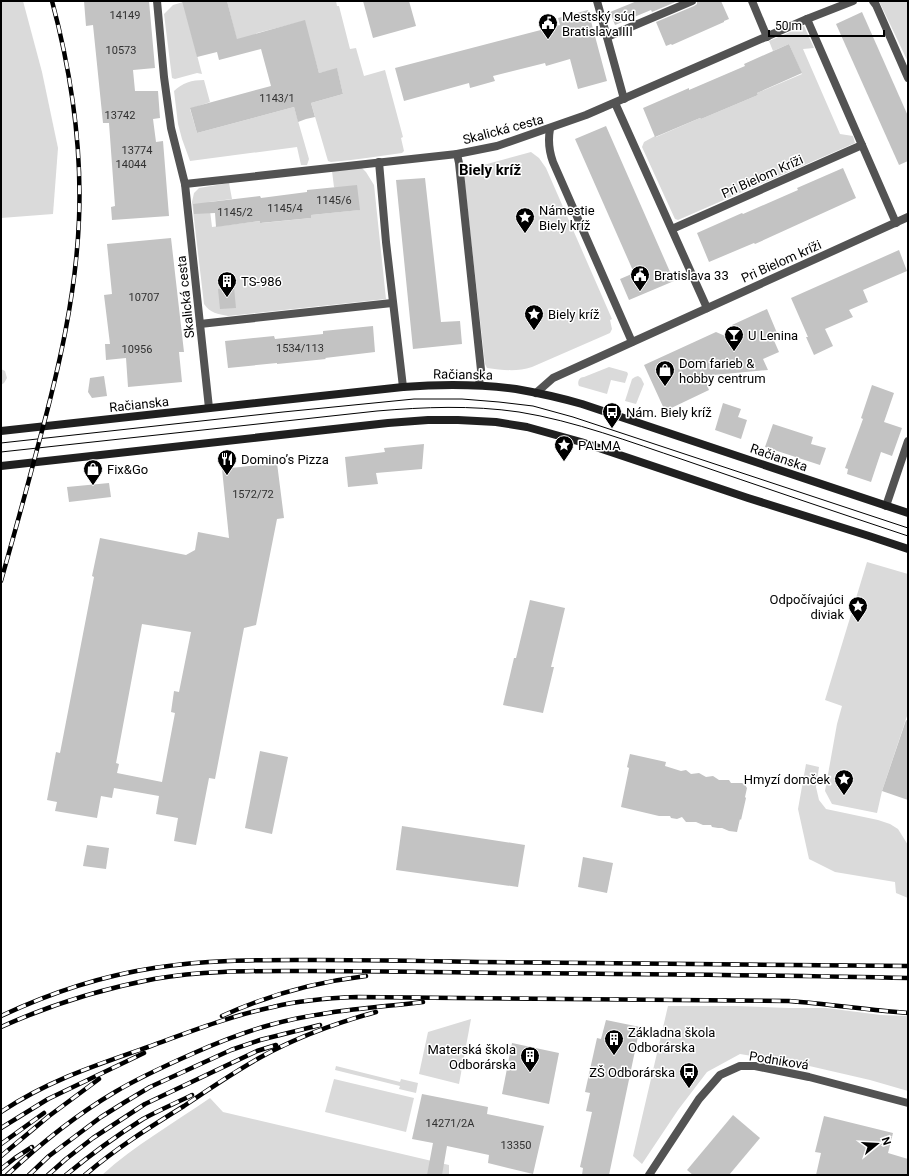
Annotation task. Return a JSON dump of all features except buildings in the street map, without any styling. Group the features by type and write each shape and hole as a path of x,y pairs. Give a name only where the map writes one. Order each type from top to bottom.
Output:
{"main road":[{"name":"Račianska","path":"1,431 403,387 448,385 516,389 588,405 908,513"},
{"path":"1,466 388,423 443,420 496,422 527,427 581,442 741,496 908,549"}],"street":[{"name":"Skalická cesta","path":"157,1 170,128 184,184 209,408"},
{"path":"597,1 624,99"},
{"path":"607,37 692,1"},
{"path":"752,1 767,37"},
{"name":"Skalická cesta","path":"184,184 457,154 497,146 550,129 586,115 853,1"},
{"path":"873,1 908,78"},
{"path":"807,20 896,223"},
{"path":"614,103 707,308"},
{"path":"536,393 553,378 632,342 553,162 550,153 550,129"},
{"name":"Pri Bielom Kríži","path":"672,229 862,145"},
{"path":"457,154 481,370 479,386"},
{"path":"379,162 392,303 403,387"},
{"name":"Pri Bielom kríži","path":"632,342 908,218"},
{"path":"200,324 392,303"},
{"path":"886,506 908,441"},
{"name":"Podniková","path":"649,1175 699,1099 720,1075 740,1066 755,1066 809,1077 908,1102"}],"shaded area":[{"path":"1,1 23,1 42,72 58,148 53,214 1,218"},
{"path":"227,1 336,1 337,6 339,6 350,49 356,48 364,76 385,70 403,137 401,138 404,151 402,153 358,159 328,161 311,103 343,94 337,69 319,73 304,21 257,33 238,45"},
{"path":"879,1 908,1 908,62"},
{"path":"183,2 202,74 197,73 175,79 172,78 164,14 173,5"},
{"path":"804,26 814,48 803,49 840,134 853,136 855,143 678,220 675,219 642,147 644,142 655,136 656,137 758,95 757,93 802,74 789,44 773,51 769,41"},
{"path":"204,80 210,102 190,109 197,133 294,107 309,159 307,165 301,165 297,147 190,161 178,124 174,91 188,82"},
{"name":"Námestie Biely kríž","path":"531,152 539,158 546,168 612,319 610,320 612,329 610,333 526,369 504,370 487,368 485,364 464,177 469,169"},
{"path":"361,167 374,185 386,299 228,316 214,313 206,307 204,304 192,202 194,193 199,188 229,183 232,199 209,202 212,227 261,221 262,223 311,218 311,215 359,210 334,187 332,171"},
{"path":"609,367 627,372 628,374 625,383 611,380 607,394 579,386 578,381 581,378"},
{"path":"1,369 5,371 7,378 1,385"},
{"path":"638,376 644,384 636,404 625,401 632,379"},
{"path":"867,562 908,574 908,713 882,791 877,813 832,804 825,791 837,724 842,706 825,700"},
{"path":"806,764 819,767 816,787 819,800 826,809 878,820 890,824 898,829 908,845 908,898 896,893 895,882 835,872 809,859 798,809"},
{"path":"668,1006 826,1008 881,1015 908,1016 908,1091 870,1080 805,1065 740,1054 707,1072 678,1110 642,1164 633,1156"},
{"path":"471,1019 459,1084 419,1074 428,1032"},
{"path":"336,1066 400,1082 401,1079 418,1083 416,1093 399,1089 400,1086 335,1070"},
{"path":"334,1079 414,1098 406,1132 325,1112"},
{"path":"210,1098 223,1112 449,1165 449,1175 102,1175 141,1144"}],"tram line":[{"path":"1,443 414,399 462,399 499,402 533,406 573,417 908,528"},
{"path":"1,452 377,411 448,407 483,408 519,412 582,426 908,536"}],"railway":[{"path":"1,581 60,359 70,303 77,247 79,219 79,164 77,136 70,82 52,1"},
{"path":"1,1016 76,986 134,971 195,963 257,960 359,960 908,966"},
{"path":"1,1027 76,998 154,979 192,974 249,971 355,971 908,978"},
{"path":"222,1016 239,1008 292,990 366,976"},
{"path":"1,1112 36,1091 110,1060 241,1015 284,1005 315,1000 357,997 789,1001 908,1013"},
{"path":"7,1175 32,1152 86,1110 144,1076 213,1045 260,1028 308,1016 346,1010 423,1002"},
{"path":"85,1175 108,1156 158,1122 261,1057 317,1031 376,1012"},
{"path":"29,1175 49,1156 101,1117 150,1087 231,1050 260,1040 320,1025"},
{"path":"48,1175 93,1138 145,1104 257,1051 276,1045"},
{"path":"1,1128 48,1099 144,1053"},
{"path":"1,1156 49,1116 99,1079"},
{"path":"66,1175 103,1146 143,1119 192,1095"},
{"path":"1,1144 44,1113"},
{"path":"1,1169 32,1147"}],"place":[{"name":"Mestský súd Bratislava III","path":"548,40"},
{"name":"Námestie Biely kríž","path":"525,234"},
{"name":"Bratislava 33","path":"640,292"},
{"name":"TS-986","path":"227,298"},
{"name":"Biely kríž","path":"534,331"},
{"name":"U Lenina","path":"734,352"},
{"name":"Dom farieb & hobby centrum","path":"665,387"},
{"name":"Nám. Biely kríž","path":"612,429"},
{"name":"PALMA","path":"564,462"},
{"name":"Domino’s Pizza","path":"227,476"},
{"name":"Fix&Go","path":"93,486"},
{"name":"Odpočívajúci diviak","path":"858,623"},
{"name":"Hmyzí domček","path":"844,796"},
{"name":"Základna škola Odborárska","path":"614,1056"},
{"name":"Materská škola Odborárska","path":"530,1073"},
{"name":"ZŠ Odborárska","path":"689,1089"}],"district":[{"name":"Biely kríž","path":"490,170"}]}
